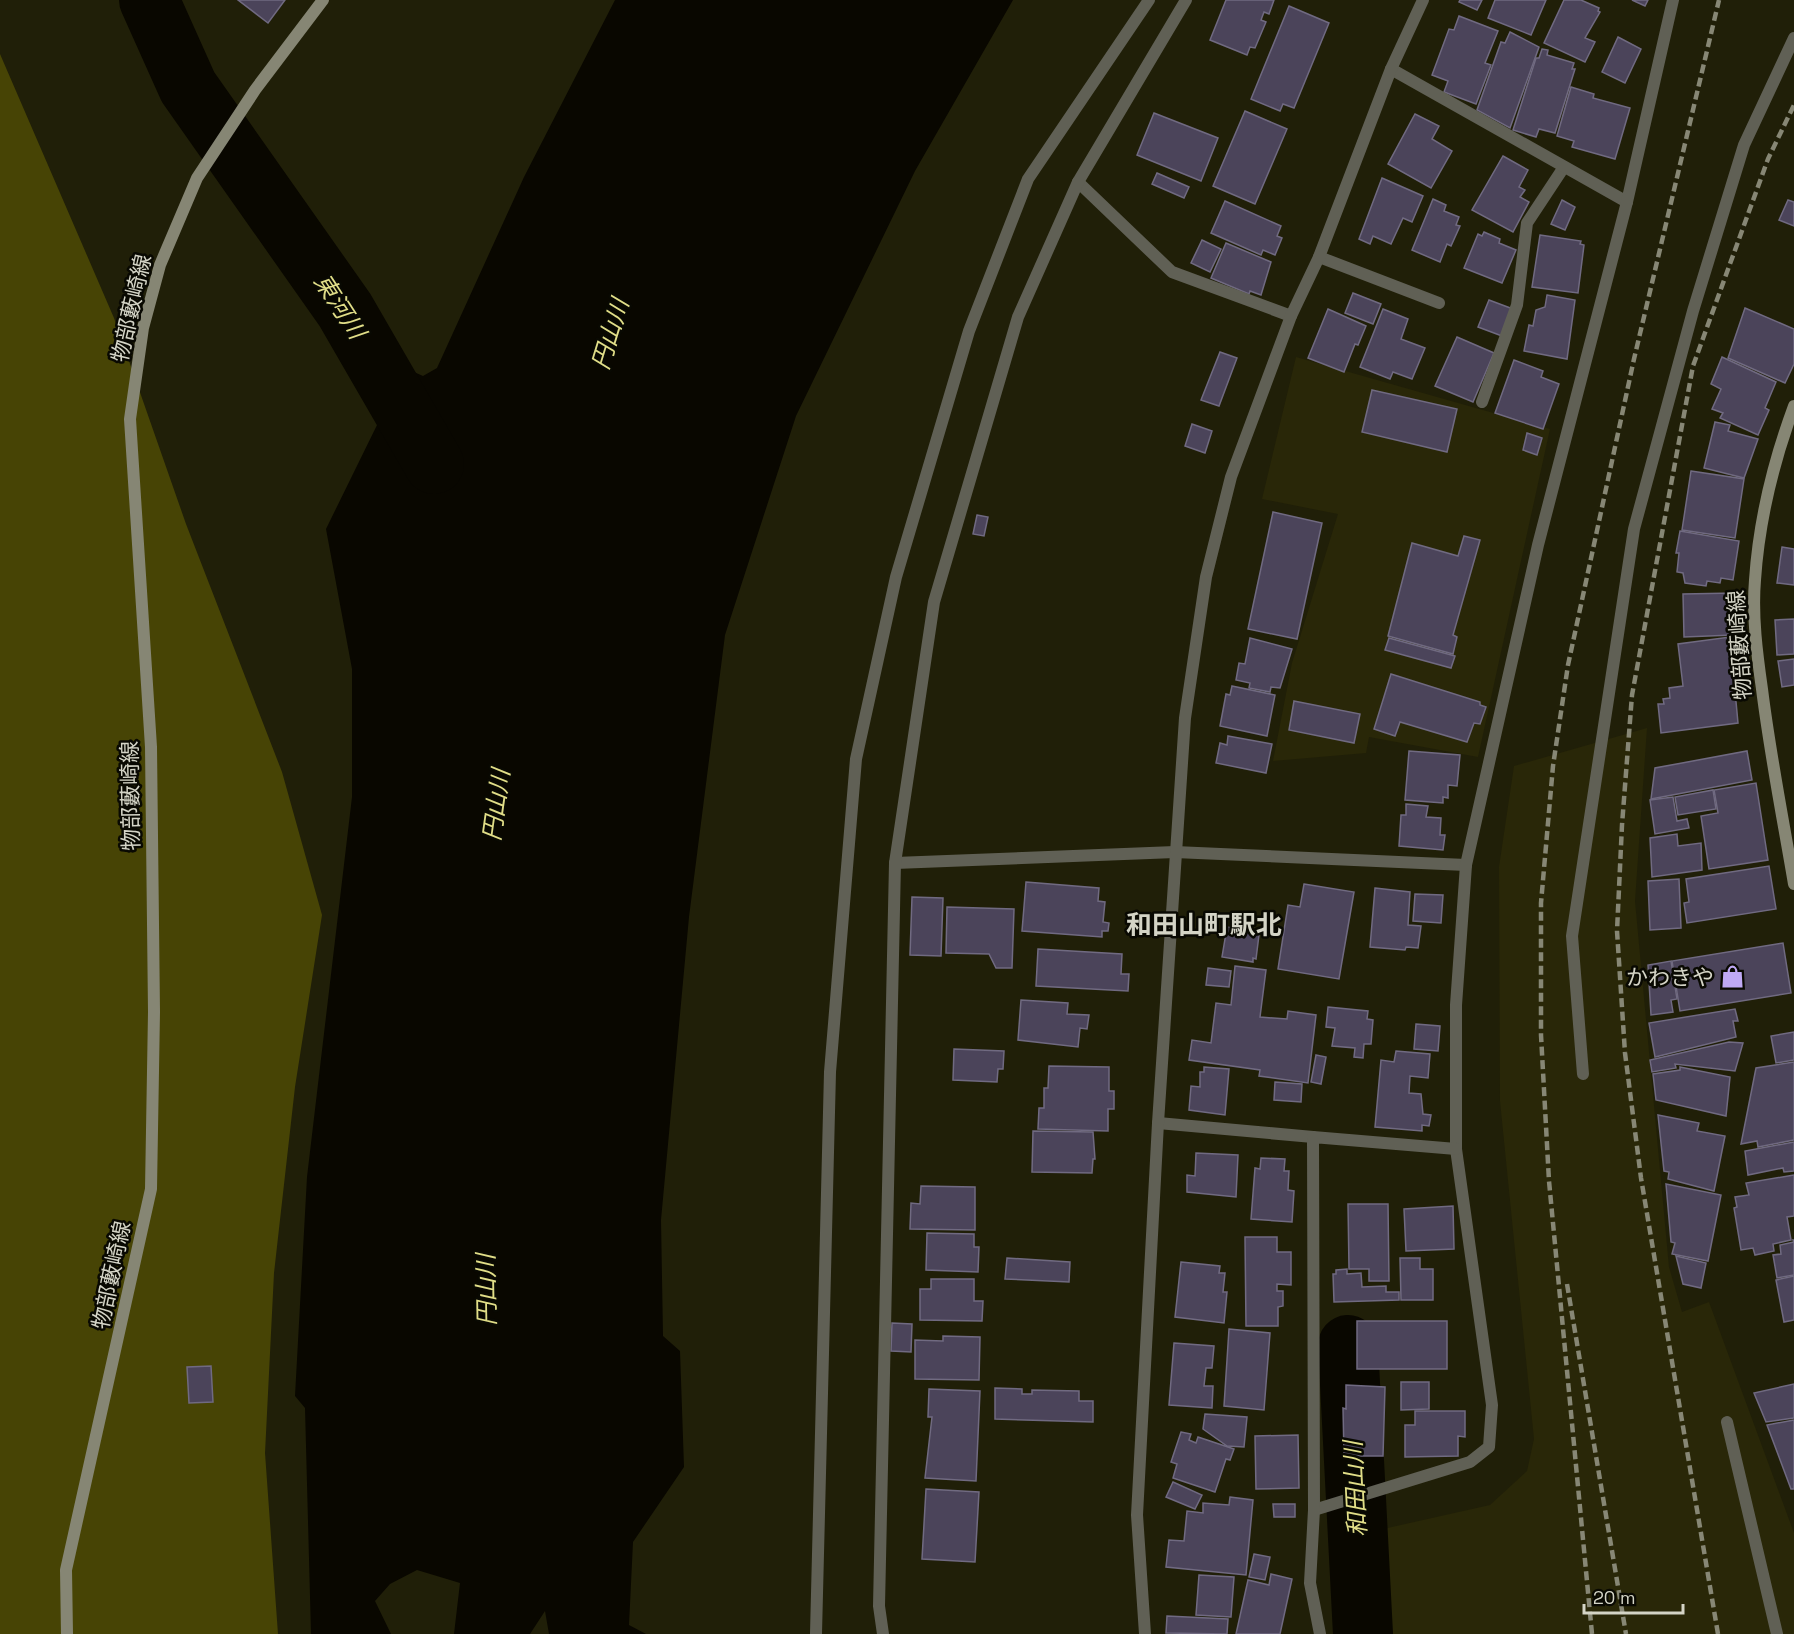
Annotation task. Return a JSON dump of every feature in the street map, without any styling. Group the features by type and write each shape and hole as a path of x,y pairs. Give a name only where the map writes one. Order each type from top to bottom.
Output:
{"main road":[{"name":"物部藪崎線","path":"67,1634 66,1569 151,1189 154,1012 151,747 130,419 143,328 160,265 197,178 255,90 323,0"},
{"name":"物部藪崎線","path":"1794,406 1778,450 1762,517 1755,582 1757,651 1766,720 1794,884"}],"street":[{"path":"816,1634 830,1072 856,759 896,577 969,331 1029,179 1149,0"},
{"path":"883,1634 879,1606 896,863 934,602 1018,316 1078,182 1186,0"},
{"path":"1145,1634 1137,1515 1158,1123 1185,718 1206,577 1231,477 1291,316 1319,257 1391,69 1423,0"},
{"path":"1314,1510 1470,1462 1489,1447 1492,1405 1456,1149 1456,1005 1466,865 1538,545 1627,202 1673,0"},
{"path":"1583,1074 1572,936 1634,530 1693,310 1744,145 1794,38"},
{"path":"1391,69 1627,202"},
{"path":"1482,402 1516,305 1527,223 1564,167"},
{"path":"1078,182 1172,272 1291,316"},
{"path":"1319,257 1439,303"},
{"path":"896,863 1176,852 1466,865"},
{"path":"1158,1123 1456,1149"},
{"path":"1313,1137 1314,1510 1310,1583 1320,1634"},
{"path":"1727,1422 1777,1634"}],"shaded area":[{"path":"0,54 114,318 186,524 282,772 322,915 295,1087 274,1273 265,1453 278,1634 0,1634"},
{"path":"1296,357 1550,429 1478,757 1369,737 1366,753 1273,761 1292,663 1338,514 1262,499"},
{"path":"1647,728 1635,901 1669,1267 1682,1312 1709,1302 1794,1533 1794,1634 1346,1634 1340,1608 1343,1549 1383,1529 1490,1505 1527,1471 1534,1439 1500,1101 1499,867 1514,766"}],"water":[{"name":"円山川","path":"615,0 1013,0 915,171 796,416 725,635 689,917 661,1220 663,1336 680,1351 684,1467 633,1542 629,1625 646,1634 549,1634 545,1611 530,1634 454,1634 460,1583 417,1570 390,1584 375,1601 391,1634 311,1634 305,1408 295,1396 307,1177 352,797 352,669 326,529 405,368 423,376 437,368 524,177"}],"building":[{"path":"238,0 285,0 268,23"},
{"path":"1226,0 1274,0 1269,14 1264,12 1261,20 1266,22 1255,48 1250,47 1247,55 1210,40"},
{"path":"1460,0 1482,0 1477,10 1459,2"},
{"path":"1495,0 1546,0 1531,35 1488,18"},
{"path":"1564,0 1581,0 1599,8 1600,12 1585,38 1595,42 1585,62 1544,43"},
{"path":"1632,0 1648,0 1645,6"},
{"path":"1289,6 1329,23 1294,108 1283,104 1280,111 1251,99"},
{"path":"1459,16 1498,31 1485,63 1491,65 1476,104 1444,92 1448,81 1432,75 1449,29 1454,30"},
{"path":"1510,32 1539,47 1510,128 1477,110 1501,42 1505,43"},
{"path":"1618,37 1641,49 1625,83 1602,72"},
{"path":"1542,49 1548,50 1547,55 1574,63 1572,69 1575,69 1555,133 1539,129 1536,137 1513,130 1536,58 1539,58"},
{"path":"1571,87 1594,94 1593,98 1630,108 1615,159 1572,147 1574,141 1557,136"},
{"path":"1245,111 1287,129 1255,204 1213,186"},
{"path":"1154,113 1218,138 1201,181 1137,155"},
{"path":"1415,114 1439,126 1432,139 1452,151 1431,188 1388,164"},
{"path":"1503,156 1528,170 1519,187 1525,190 1520,197 1529,202 1513,232 1472,210"},
{"path":"1157,173 1189,187 1184,198 1152,184"},
{"path":"1382,178 1423,196 1412,222 1403,218 1391,244 1373,236 1370,244 1359,239"},
{"path":"1433,199 1446,205 1444,211 1459,217 1456,225 1460,226 1451,246 1447,244 1440,262 1412,250"},
{"path":"1562,200 1575,207 1565,230 1551,224"},
{"path":"1788,200 1794,202 1794,226 1779,220"},
{"path":"1225,201 1281,226 1277,236 1282,238 1275,255 1263,250 1261,255 1211,233"},
{"path":"1484,232 1500,239 1499,243 1516,250 1502,283 1464,268 1478,234 1482,236"},
{"path":"1540,235 1581,241 1580,244 1584,245 1578,293 1532,287"},
{"path":"1202,240 1221,249 1210,272 1191,263"},
{"path":"1226,243 1271,262 1261,295 1250,291 1249,294 1211,278"},
{"path":"1353,293 1381,304 1373,324 1345,313"},
{"path":"1547,295 1575,300 1567,359 1524,351 1529,325 1533,326 1536,310 1545,307"},
{"path":"1489,300 1513,309 1502,336 1478,327"},
{"path":"1745,308 1794,329 1794,364 1785,383 1728,358"},
{"path":"1328,309 1366,326 1358,345 1355,344 1344,372 1308,358"},
{"path":"1383,309 1408,319 1401,339 1425,348 1412,379 1393,372 1390,379 1360,367"},
{"path":"1457,337 1494,353 1473,402 1435,386"},
{"path":"1220,352 1237,358 1219,406 1201,400"},
{"path":"1722,357 1776,382 1765,408 1769,410 1758,435 1720,418 1723,413 1712,409 1721,389 1711,384"},
{"path":"1514,360 1543,371 1541,377 1559,384 1543,429 1495,413"},
{"path":"1372,390 1457,409 1447,452 1362,432"},
{"path":"1715,422 1730,425 1728,431 1758,439 1744,478 1704,468"},
{"path":"1192,424 1212,431 1205,453 1185,446"},
{"path":"1527,433 1542,438 1537,455 1523,450"},
{"path":"1691,471 1744,479 1735,538 1682,530"},
{"path":"1273,512 1322,523 1297,639 1248,629"},
{"path":"977,515 988,517 984,536 973,534"},
{"path":"1680,531 1739,541 1733,580 1721,578 1720,583 1707,581 1706,586 1685,583 1683,573 1677,572 1679,553 1676,553"},
{"path":"1464,536 1480,540 1453,635 1457,637 1453,654 1388,636 1412,543 1458,556"},
{"path":"1782,547 1794,549 1794,585 1777,583"},
{"path":"1735,593 1735,604 1732,605 1733,635 1684,637 1683,594"},
{"path":"1794,619 1794,654 1777,655 1775,620"},
{"path":"1730,637 1738,723 1661,733 1658,704 1664,704 1663,699 1670,698 1669,688 1683,686 1678,644"},
{"path":"1250,638 1292,649 1280,688 1271,687 1270,692 1249,688 1250,683 1236,680 1239,663 1245,664"},
{"path":"1389,638 1455,656 1451,668 1385,650"},
{"path":"1794,659 1794,685 1782,687 1778,661"},
{"path":"1391,674 1480,702 1480,705 1486,707 1480,724 1474,723 1467,742 1400,722 1395,736 1374,729"},
{"path":"1232,686 1275,695 1267,736 1220,726 1226,694 1230,695"},
{"path":"1294,701 1360,714 1354,743 1289,730"},
{"path":"1228,736 1272,744 1266,773 1216,763 1220,743 1227,745"},
{"path":"1409,751 1460,755 1457,786 1448,785 1448,798 1443,797 1443,803 1405,800"},
{"path":"1747,751 1752,780 1651,799 1655,768"},
{"path":"1756,783 1768,860 1709,869 1701,816 1718,813 1714,790"},
{"path":"1713,790 1716,809 1678,815 1675,797"},
{"path":"1673,797 1677,821 1687,819 1689,828 1655,834 1650,800"},
{"path":"1406,804 1428,806 1426,817 1441,818 1440,835 1445,835 1443,850 1399,846 1401,815 1406,815"},
{"path":"1677,834 1678,846 1701,843 1702,870 1652,877 1650,838"},
{"path":"1769,866 1776,909 1687,923 1684,903 1689,902 1686,879"},
{"path":"1679,879 1681,928 1650,930 1648,881"},
{"path":"1026,882 1099,888 1098,901 1105,902 1103,922 1109,923 1108,931 1102,931 1102,937 1022,931"},
{"path":"1304,884 1354,892 1339,979 1278,969 1288,905 1300,907"},
{"path":"1375,888 1410,892 1408,925 1421,926 1418,948 1406,947 1405,950 1370,947"},
{"path":"1415,894 1443,895 1441,923 1413,921"},
{"path":"912,897 943,898 941,956 910,955"},
{"path":"947,907 1014,909 1012,968 996,968 989,954 946,953"},
{"path":"1227,927 1257,931 1259,935 1256,959 1253,958 1253,962 1222,957"},
{"name":"かわきや","path":"1783,943 1791,993 1680,1011 1672,961"},
{"path":"1038,949 1122,954 1121,974 1129,974 1128,991 1036,986"},
{"path":"1671,961 1677,999 1671,1000 1673,1012 1651,1015 1648,965"},
{"path":"1235,966 1266,970 1260,1017 1287,1019 1288,1011 1316,1015 1308,1083 1259,1076 1260,1070 1189,1060 1192,1040 1211,1043 1216,1003 1231,1005"},
{"path":"1208,968 1231,971 1229,987 1206,985"},
{"path":"1021,1000 1068,1003 1067,1014 1089,1015 1087,1029 1080,1028 1078,1047 1018,1040"},
{"path":"1328,1007 1368,1011 1367,1019 1373,1020 1371,1044 1364,1044 1363,1058 1354,1057 1355,1048 1332,1046 1335,1028 1326,1027"},
{"path":"1735,1009 1738,1021 1733,1021 1736,1037 1655,1057 1649,1023"},
{"path":"1416,1024 1440,1026 1438,1051 1414,1049"},
{"path":"1794,1032 1794,1060 1776,1063 1771,1036"},
{"path":"1729,1042 1743,1043 1735,1071 1675,1064 1676,1068 1652,1072 1650,1060"},
{"path":"954,1049 1004,1051 1003,1069 998,1069 997,1082 953,1080"},
{"path":"1396,1051 1430,1054 1428,1078 1410,1076 1409,1093 1421,1094 1423,1114 1431,1115 1429,1126 1422,1125 1422,1131 1375,1127 1381,1060 1394,1062"},
{"path":"1316,1055 1326,1057 1321,1084 1311,1082"},
{"path":"1794,1062 1794,1140 1758,1147 1757,1141 1741,1144 1756,1068"},
{"path":"1049,1066 1109,1067 1109,1091 1114,1091 1114,1109 1108,1109 1108,1131 1038,1129 1039,1108 1044,1108 1044,1088 1048,1088"},
{"path":"1204,1067 1229,1069 1225,1115 1189,1110 1191,1086 1200,1087 1200,1072 1204,1072"},
{"path":"1680,1067 1730,1077 1726,1116 1656,1100 1653,1074 1680,1070"},
{"path":"1275,1082 1302,1084 1301,1102 1274,1100"},
{"path":"1658,1115 1699,1123 1697,1131 1725,1136 1714,1191 1668,1179 1669,1172 1664,1171"},
{"path":"1033,1131 1093,1132 1095,1159 1093,1159 1092,1173 1032,1172"},
{"path":"1794,1142 1794,1171 1784,1172 1783,1168 1748,1175 1745,1151"},
{"path":"1196,1153 1238,1155 1236,1197 1187,1192 1187,1175 1195,1176"},
{"path":"1261,1158 1285,1159 1284,1171 1289,1171 1288,1190 1294,1191 1292,1222 1251,1219 1255,1168 1260,1169"},
{"path":"1794,1175 1794,1216 1787,1217 1791,1240 1773,1244 1774,1251 1755,1255 1753,1248 1741,1250 1734,1208 1737,1207 1735,1197 1749,1195 1746,1183"},
{"path":"1666,1184 1721,1195 1708,1261 1672,1254 1675,1243 1671,1242"},
{"path":"921,1186 975,1187 975,1230 910,1229 911,1203 920,1204"},
{"path":"1348,1204 1388,1204 1389,1281 1369,1281 1369,1269 1349,1269"},
{"path":"1453,1206 1454,1249 1406,1251 1404,1209"},
{"path":"927,1233 974,1234 974,1247 979,1247 978,1272 926,1270"},
{"path":"1245,1237 1277,1237 1277,1252 1291,1252 1291,1285 1277,1284 1277,1291 1283,1291 1283,1306 1278,1307 1278,1326 1246,1326"},
{"path":"1794,1242 1794,1275 1777,1278 1773,1255 1781,1254 1780,1245"},
{"path":"1676,1256 1706,1263 1701,1288 1683,1284"},
{"path":"1007,1258 1070,1262 1069,1282 1005,1279"},
{"path":"1400,1258 1420,1258 1420,1269 1433,1269 1433,1300 1401,1300"},
{"path":"1181,1262 1220,1266 1219,1273 1225,1273 1223,1292 1227,1292 1224,1323 1175,1317"},
{"path":"1347,1269 1347,1274 1361,1273 1362,1287 1386,1286 1386,1292 1399,1292 1399,1300 1334,1302 1333,1274 1336,1274 1336,1270"},
{"path":"1794,1276 1794,1320 1784,1322 1776,1280"},
{"path":"931,1279 974,1279 974,1301 983,1301 982,1321 920,1320 920,1289 931,1289"},
{"path":"1357,1321 1447,1321 1447,1369 1357,1369"},
{"path":"892,1323 912,1324 911,1352 891,1351"},
{"path":"1229,1329 1270,1333 1264,1410 1224,1406"},
{"path":"943,1336 980,1337 979,1380 915,1379 915,1340 943,1341"},
{"path":"1174,1343 1214,1346 1212,1368 1206,1368 1204,1386 1213,1386 1212,1408 1169,1405"},
{"path":"211,1366 213,1402 189,1403 187,1367"},
{"path":"1401,1382 1429,1382 1429,1409 1401,1410"},
{"path":"1794,1384 1794,1418 1766,1422 1754,1393"},
{"path":"1346,1385 1385,1387 1383,1456 1344,1456 1343,1408 1346,1409"},
{"path":"995,1388 1022,1389 1022,1394 1032,1394 1032,1390 1079,1391 1079,1401 1093,1401 1093,1422 995,1419"},
{"path":"929,1389 980,1391 976,1481 925,1478 932,1417 928,1417"},
{"path":"1415,1411 1465,1411 1465,1437 1458,1436 1458,1456 1405,1457 1405,1425 1415,1425"},
{"path":"1205,1414 1247,1417 1244,1447 1227,1446 1203,1429"},
{"path":"1794,1420 1794,1489 1791,1489 1767,1425"},
{"path":"1181,1432 1191,1434 1189,1440 1196,1443 1198,1437 1234,1449 1230,1460 1226,1459 1215,1492 1173,1478 1177,1464 1171,1462"},
{"path":"1298,1435 1299,1488 1256,1489 1255,1436"},
{"path":"1173,1482 1202,1495 1195,1509 1166,1497"},
{"path":"926,1489 979,1492 975,1562 922,1559"},
{"path":"1230,1497 1253,1500 1246,1575 1166,1567 1169,1540 1184,1541 1187,1511 1203,1513 1203,1503 1229,1505"},
{"path":"1273,1504 1295,1504 1295,1517 1274,1517"},
{"path":"1254,1554 1270,1557 1265,1580 1249,1577"},
{"path":"1271,1574 1292,1579 1280,1634 1236,1634 1248,1580 1269,1585"},
{"path":"1199,1575 1234,1577 1231,1617 1196,1615"},
{"path":"1167,1616 1228,1619 1227,1634 1166,1633"}],"waterway":[{"name":"東河川","path":"149,0 188,87 345,310 434,464"},
{"name":"和田山川","path":"1348,1345 1363,1634"}],"railway":[{"path":"1592,1634 1549,1181 1541,1035 1541,903 1553,766 1568,665 1634,359 1719,0"},
{"path":"1718,1634 1641,1178 1625,1053 1617,931 1622,825 1632,695 1693,366 1768,159 1794,105"},
{"path":"1567,1284 1626,1634"}],"place":[{"name":"かわきや","path":"1732,977"}],"district":[{"name":"和田山町駅北","path":"1204,925"}]}
